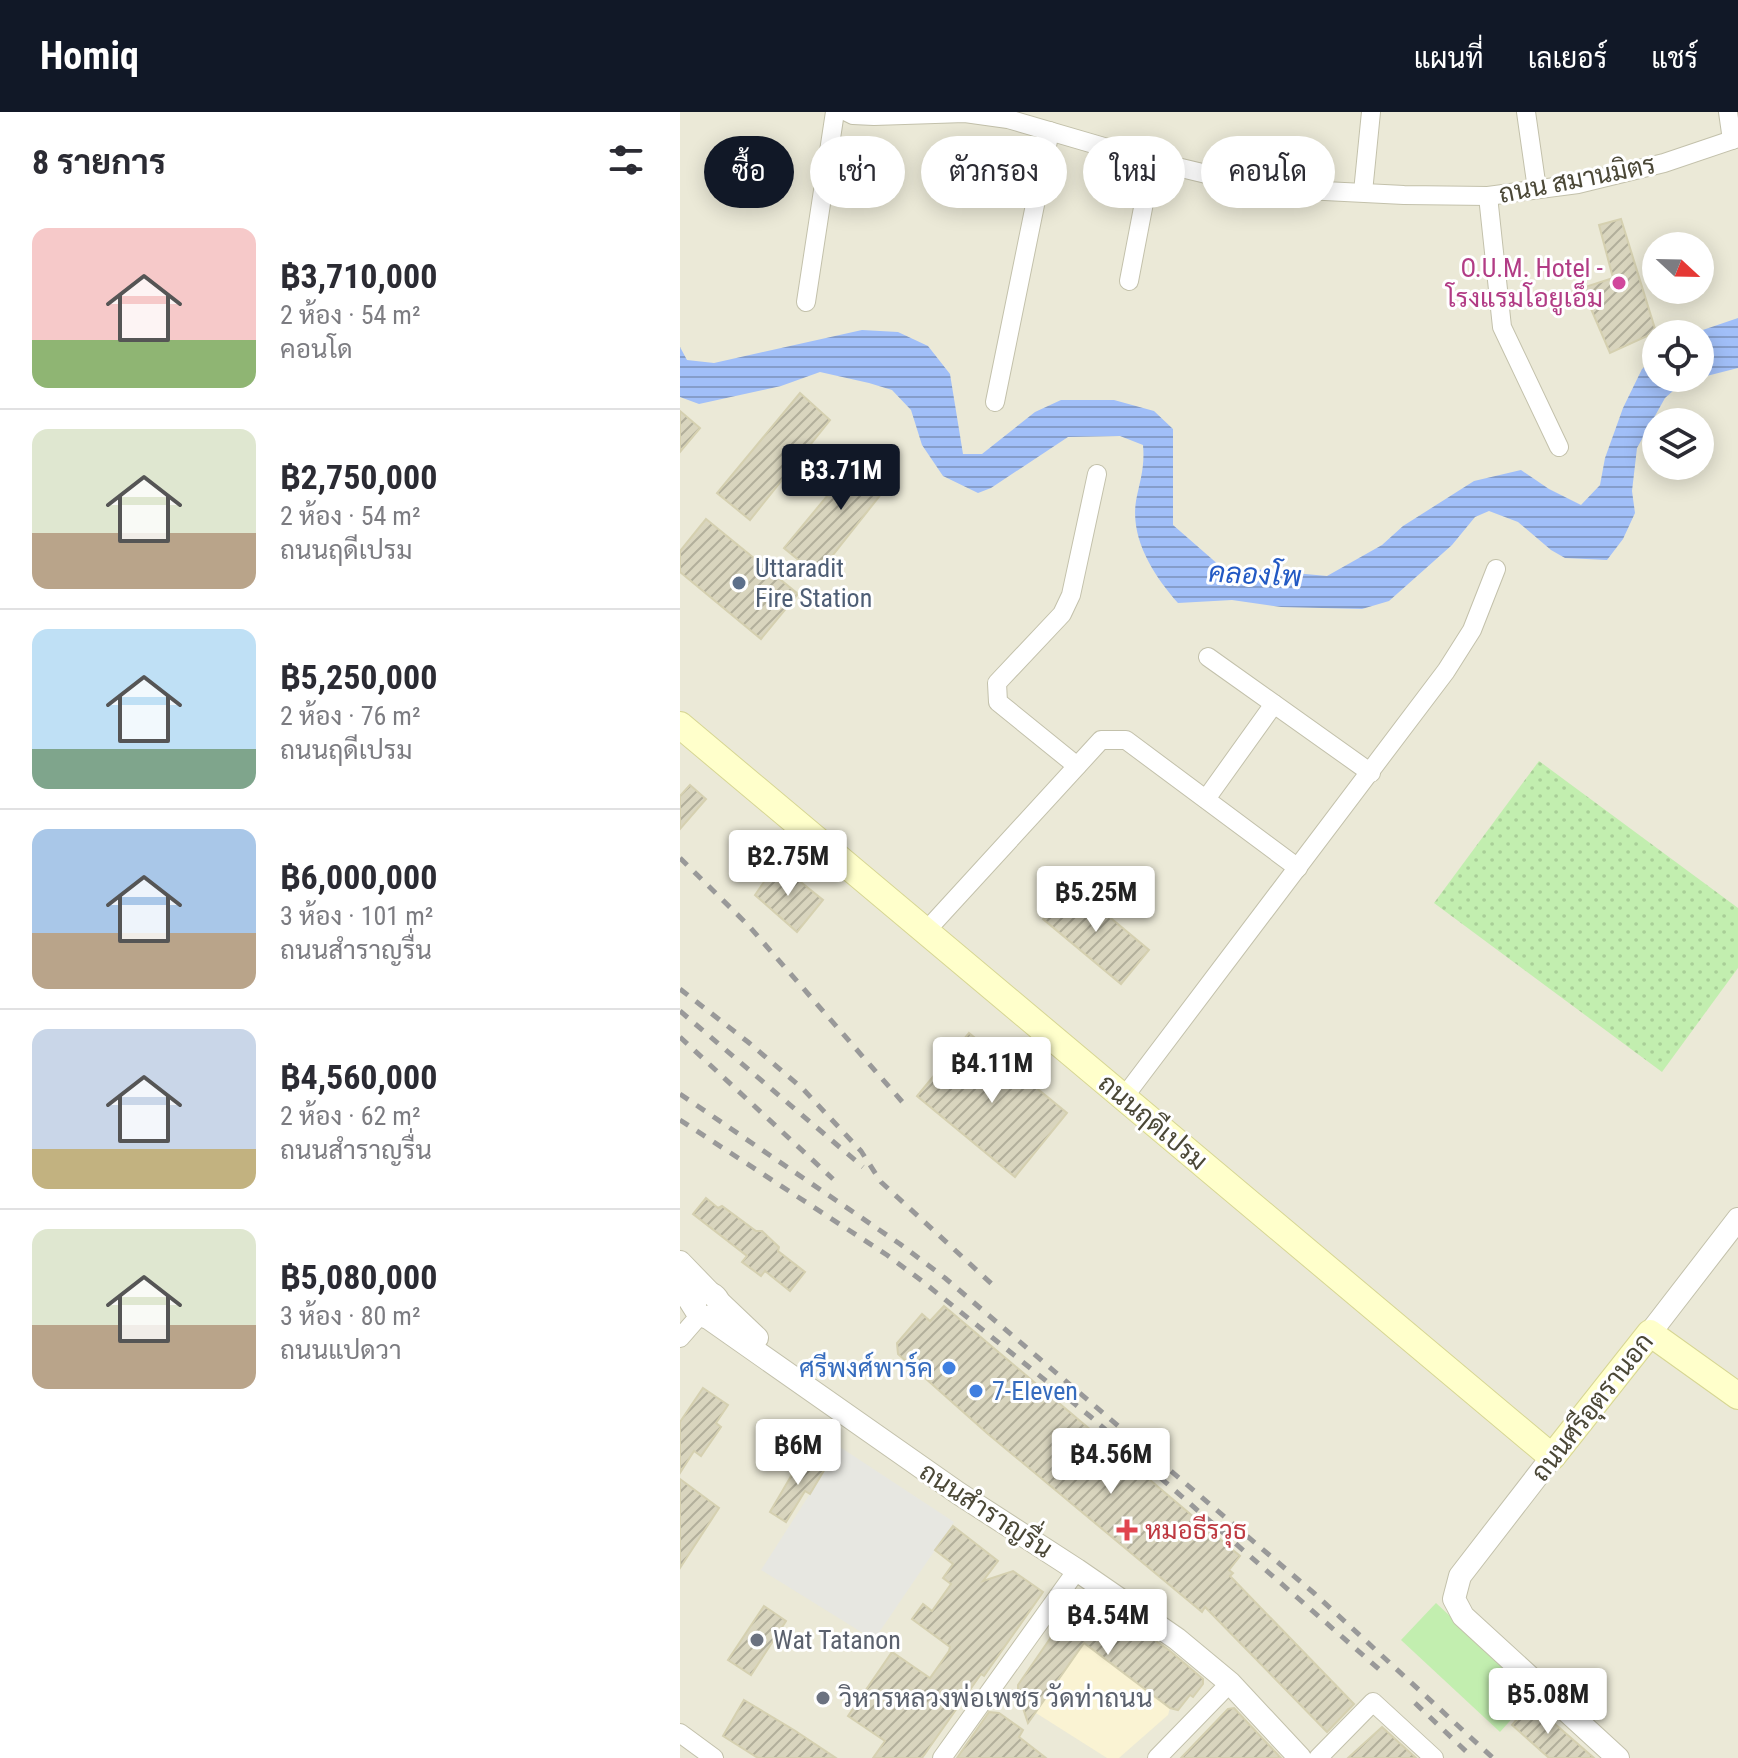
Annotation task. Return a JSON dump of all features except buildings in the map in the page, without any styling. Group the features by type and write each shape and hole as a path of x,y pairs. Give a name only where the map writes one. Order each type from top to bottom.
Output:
{"main road":[{"name":"ถนนฤดีเปรม","path":"680,725 1552,1457"},
{"name":"ถนนศรีอุตรานอก","path":"1552,1457 1650,1333"},
{"path":"1650,1333 1738,1396"}],"street":[{"path":"806,302 835,112"},
{"name":"ถนน สมานมิตร","path":"847,112 874,116 965,113 1008,119 1083,141"},
{"path":"1363,192 1371,112"},
{"path":"1526,112 1537,189"},
{"path":"1728,112 1735,139"},
{"path":"995,402 1050,131"},
{"name":"ถนน สมานมิตร","path":"1185,169 1265,188 1488,196 1598,179 1664,163 1735,139"},
{"path":"1488,196 1502,327 1559,447"},
{"path":"1129,281 1143,208"},
{"path":"1077,766 998,702 997,683 1062,614 1071,595 1097,474"},
{"path":"1124,1097 1446,671 1472,630 1496,569"},
{"path":"1208,657 1371,773"},
{"path":"1206,799 1274,704"},
{"path":"926,931 1101,740 1126,740 1298,868"},
{"name":"ถนนศรีอุตรานอก","path":"1650,1333 1738,1219"},
{"path":"680,1262 695,1316"},
{"path":"680,1285 695,1316"},
{"name":"ถนนสำราญรื่น","path":"695,1316 813,1392 1177,1639 1230,1683 1300,1758"},
{"name":"ถนนศรีอุตรานอก","path":"1552,1457 1460,1576 1454,1599 1463,1616 1618,1758"},
{"path":"942,1758 1077,1570"},
{"path":"1157,1758 1230,1683"},
{"path":"1318,1758 1373,1702 1434,1758"},
{"path":"680,1733 714,1758"}],"shaded area":[{"path":"680,112 1738,112 1738,1758 680,1758"},
{"path":"840,1447 954,1522 874,1640 761,1570"},
{"path":"1084,1643 1170,1708 1168,1715 1119,1758 1107,1758 1036,1713"}],"green space":[{"path":"1539,761 1738,908 1738,968 1662,1072 1434,903"},
{"path":"1436,1603 1534,1694 1500,1732 1401,1640"}],"water":[{"path":"1738,318 1738,368 1714,374 1714,326"},
{"name":"คลองโพ","path":"862,330 898,332 928,346 950,374 963,454 982,454 1035,412 1061,400 1114,400 1154,411 1173,429 1173,525 1220,566 1327,576 1382,545 1403,526 1474,481 1521,470 1581,505 1600,485 1605,458 1623,408 1642,369 1642,392 1672,392 1659,408 1642,408 1642,439 1637,448 1632,491 1635,513 1623,539 1607,560 1565,558 1518,522 1489,511 1475,517 1452,545 1389,601 1362,609 1281,607 1232,600 1178,603 1160,581 1140,543 1135,515 1143,467 1143,445 1120,436 1068,437 991,488 978,493 943,476 922,445 911,410 892,390 820,372 781,386 699,404 680,397 680,347 687,360 714,363"}],"railway":[{"path":"680,858 748,925 905,1105"},
{"path":"680,989 803,1089 861,1151 881,1182 994,1286"},
{"path":"680,1011 863,1167"},
{"path":"680,1037 833,1179"},
{"path":"680,1094 945,1278 1315,1594 1493,1758"},
{"path":"680,1120 922,1281 1091,1417 1380,1670"},
{"path":"1415,1703 1473,1758"}],"place":[{"name":"O.U.M. Hotel - โรงแรมโอยูเอ็ม","path":"1619,283"},
{"name":"Uttaradit Fire Station","path":"739,583"},
{"name":"ศรีพงศ์พาร์ค","path":"949,1368"},
{"name":"7-Eleven","path":"976,1391"},
{"name":"หมอธีรวุธ","path":"1127,1530"},
{"name":"Wat Tatanon","path":"757,1640"},
{"name":"วิหารหลวงพ่อเพชร วัดท่าถนน","path":"823,1698"}]}
